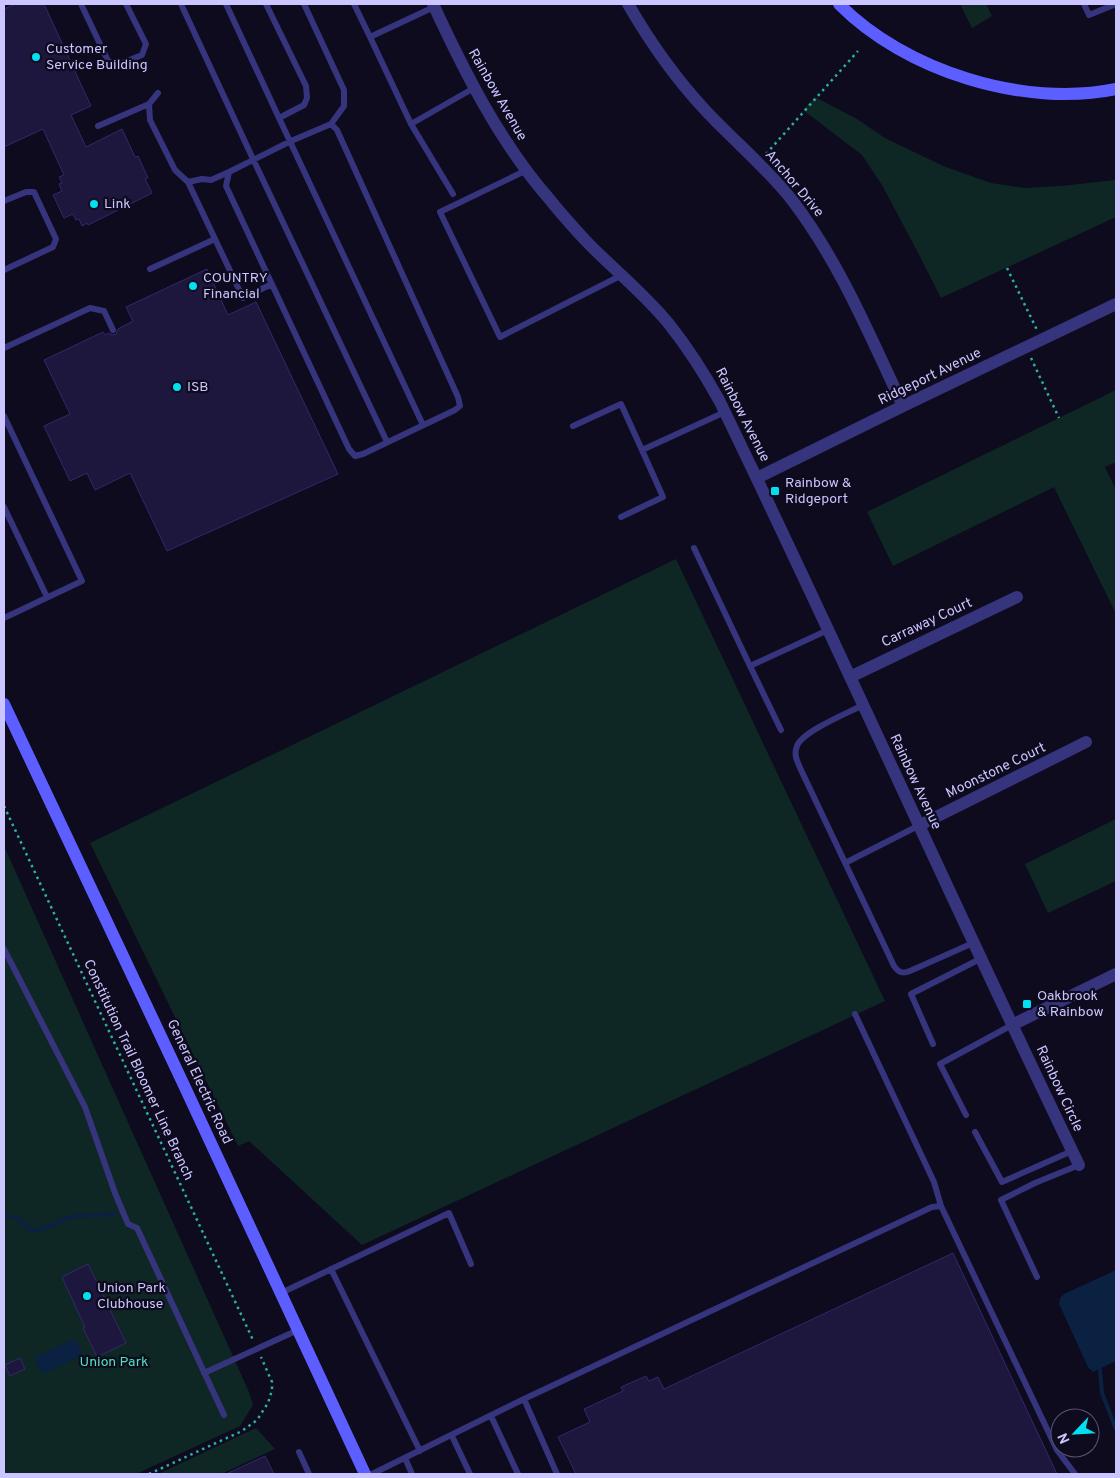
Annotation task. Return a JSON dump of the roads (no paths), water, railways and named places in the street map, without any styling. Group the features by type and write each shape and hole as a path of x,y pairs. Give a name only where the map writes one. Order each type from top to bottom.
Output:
{"main road":[{"path":"839,4 882,39 928,64 968,79 1020,91 1067,94 1116,89"},
{"name":"General Electric Road","path":"4,704 365,1474"}],"street":[{"name":"Anchor Drive","path":"628,4 656,50 676,77 771,175 811,226 846,286 903,406"},
{"name":"Rainbow Avenue","path":"434,6 456,54 485,108 526,170 549,200 587,242 668,323 699,365 725,412 757,478 1012,1025"},
{"name":"Ridgeport Avenue","path":"757,478 1116,304"},
{"name":"Carraway Court","path":"850,677 1018,597"},
{"name":"Moonstone Court","path":"918,826 1086,742"},
{"path":"1012,1025 1116,974"},
{"name":"Rainbow Circle","path":"1012,1025 1078,1165"}],"lane":[{"path":"81,4 108,61 117,66 142,55 146,44 126,4"},
{"path":"181,4 387,442"},
{"path":"226,4 423,425"},
{"path":"266,4 306,86 307,98 304,105 279,118"},
{"path":"188,182 211,180 290,141 331,124 344,106 344,90 304,4"},
{"path":"354,4 411,124 453,194"},
{"path":"1084,4 1089,15 1116,4"},
{"path":"370,38 434,6"},
{"path":"411,124 474,88"},
{"path":"98,126 149,104 158,93"},
{"path":"149,104 150,120 175,170 188,182 243,298 272,284"},
{"path":"229,172 226,186 349,449 355,456 363,454 460,406 458,397 337,130 331,124"},
{"path":"526,170 440,212 500,337 622,275"},
{"path":"4,202 26,192 34,192 56,240 53,247 4,270"},
{"path":"150,269 215,239"},
{"path":"4,348 90,308 104,311 113,330"},
{"path":"573,426 621,404 663,497 621,517"},
{"path":"642,450 725,412"},
{"path":"4,416 82,581 4,618"},
{"path":"4,507 47,597"},
{"path":"694,548 781,730"},
{"path":"750,666 828,630"},
{"path":"863,705 810,732 803,738 798,744 796,752 797,761 802,772 897,970 901,973 910,972 973,943"},
{"path":"844,862 918,826"},
{"path":"4,949 85,1107 115,1193 128,1224 137,1228 224,1415"},
{"path":"933,1044 911,994 980,959"},
{"path":"855,1014 934,1182 941,1206 1057,1450 1075,1474"},
{"path":"966,1115 940,1064 1012,1025"},
{"path":"976,1132 1002,1182 1072,1151"},
{"path":"1037,1277 1002,1200 1035,1183 1078,1165"},
{"path":"372,1474 932,1207 941,1206"},
{"path":"281,1293 448,1213 471,1264"},
{"path":"331,1269 420,1451"},
{"path":"204,1373 298,1330"},
{"path":"524,1400 556,1474"},
{"path":"491,1416 518,1474"},
{"path":"452,1436 470,1474"},
{"path":"299,1452 309,1474"},
{"path":"405,1458 412,1474"}],"water":[{"path":"1116,1270 1116,1361 1093,1372 1088,1367 1059,1304 1060,1298 1064,1294"},
{"path":"75,1338 83,1355 42,1374 34,1358"}],"waterway":[{"path":"4,1216 19,1219 31,1230 36,1230 67,1218 115,1213"},
{"path":"1100,1370 1102,1393 1116,1429"}],"place":[{"name":"Customer Service Building","path":"36,57"},
{"name":"Link","path":"94,204"},
{"name":"COUNTRY Financial","path":"193,286"},
{"name":"ISB","path":"177,387"},
{"name":"Rainbow & Ridgeport","path":"775,491"},
{"name":"Oakbrook & Rainbow","path":"1027,1004"},
{"name":"Union Park Clubhouse","path":"87,1296"}],"park label":[{"name":"Union Park","path":"114,1362"}]}
